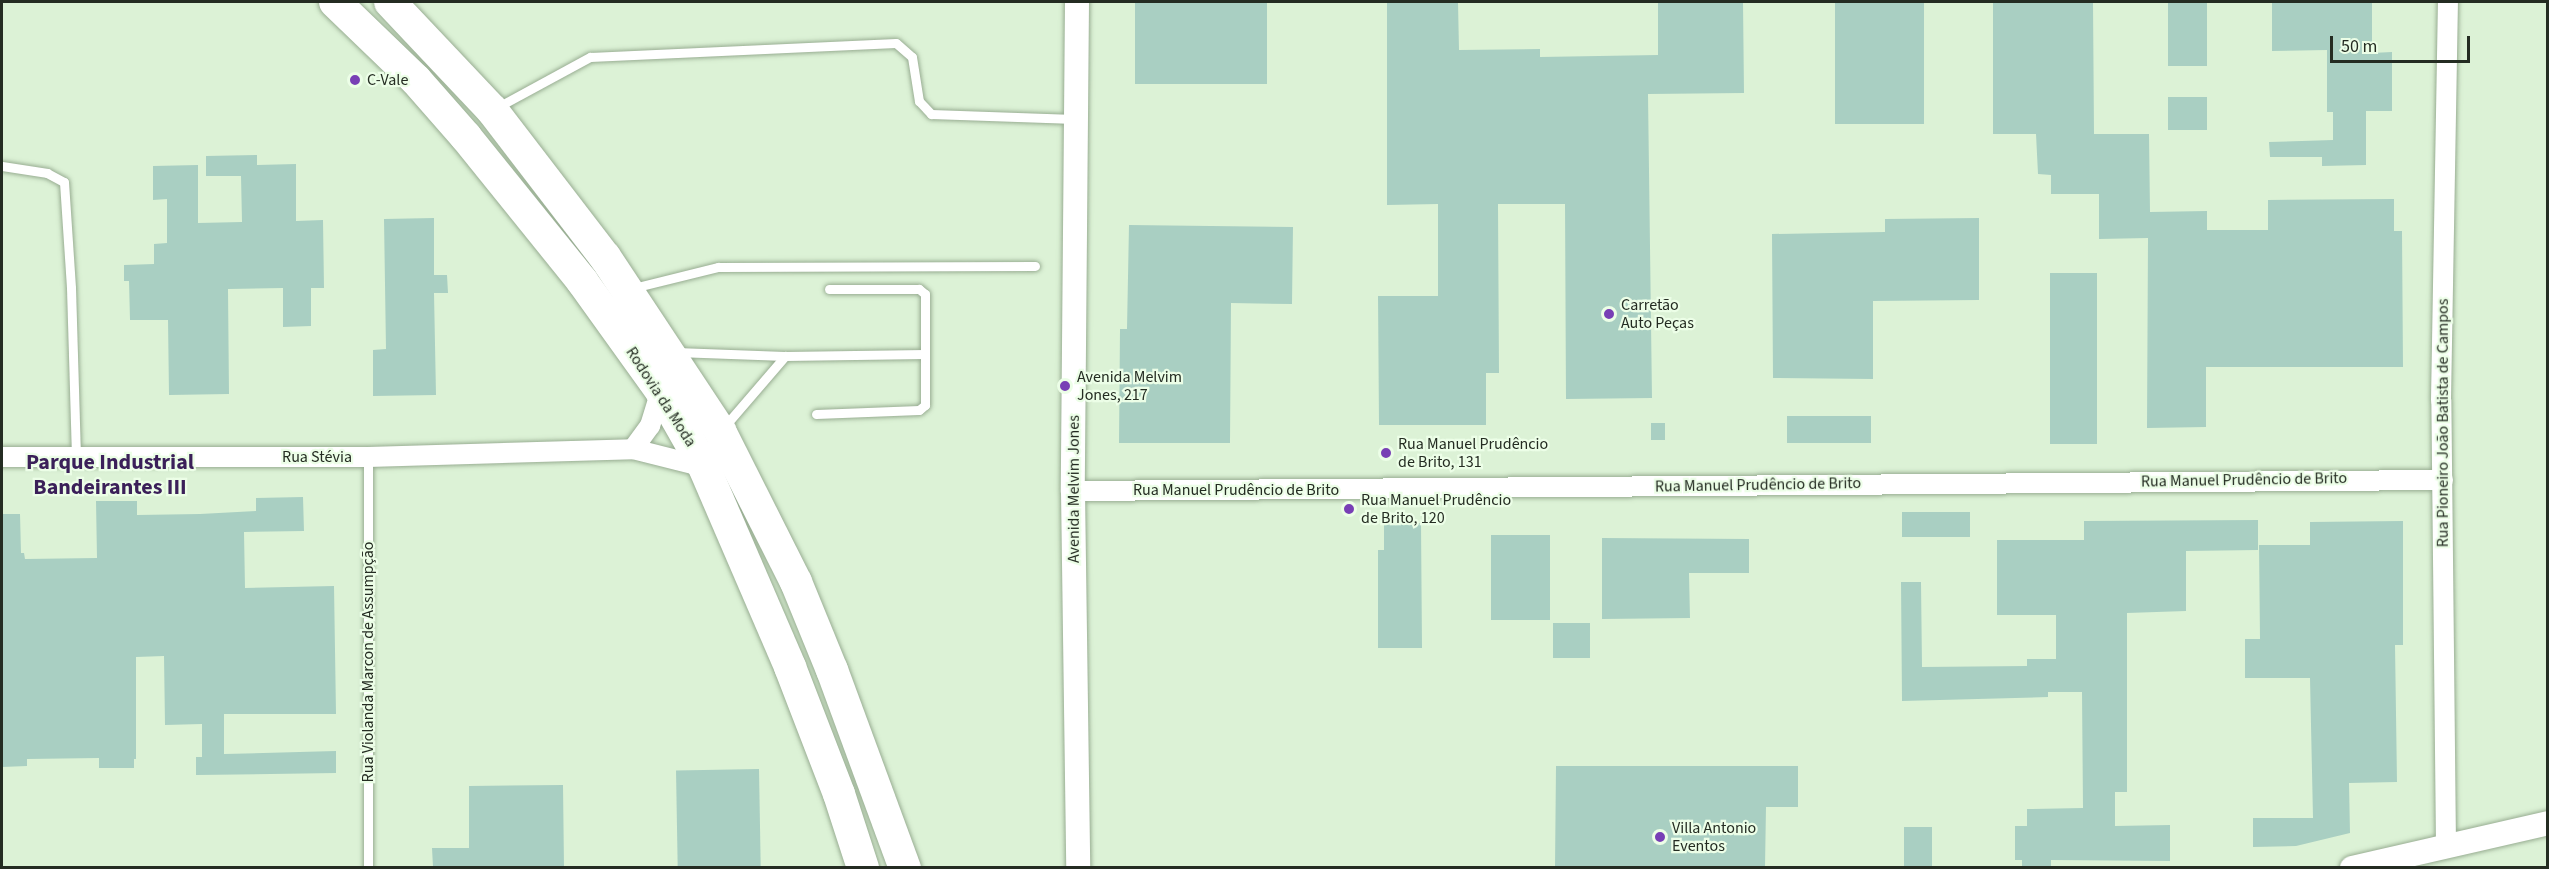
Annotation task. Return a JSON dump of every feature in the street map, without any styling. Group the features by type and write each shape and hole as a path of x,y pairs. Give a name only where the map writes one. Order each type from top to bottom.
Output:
{"highway":[{"name":"Rodovia da Moda","path":"335,2 416,80 466,137 582,281 661,391 704,467 790,667 839,794 863,867"},
{"name":"Rodovia da Moda","path":"390,2 492,110 628,289 720,431 796,582 832,670 904,861"}],"street":[{"name":"Avenida Melvim Jones","path":"1077,2 1074,491 1078,867"},
{"name":"Rua Pioneiro João Batista de Campos","path":"2446,845 2441,400 2448,2"},
{"path":"633,448 650,426 661,391"},
{"name":"Rua Stévia","path":"2,457 368,457 633,448 704,467"},
{"name":"Rua Manuel Prudêncio de Brito","path":"1074,491 2443,480"},
{"path":"2352,867 2547,823"}],"lane":[{"path":"492,110 591,57 896,43 912,57 919,100 931,114 1076,119"},
{"path":"2,166 47,173 64,182 71,288 76,456"},
{"path":"628,289 718,267 1035,266"},
{"path":"816,414 920,410 925,405 925,294 919,289 829,289"},
{"path":"670,352 785,356 926,354"},
{"path":"720,431 785,356"},
{"name":"Rua Violanda Marcon de Assumpção","path":"368,457 368,867"}],"building":[{"path":"1135,2 1267,2 1267,84 1135,84"},
{"path":"1387,2 1458,2 1459,50 1540,49 1540,57 1658,55 1658,2 1743,2 1744,93 1648,94 1652,398 1566,399 1565,204 1498,204 1499,373 1486,373 1486,425 1379,425 1378,296 1438,296 1438,204 1387,205"},
{"path":"1835,2 1924,2 1924,124 1835,124"},
{"path":"1993,2 2093,2 2094,134 2149,134 2150,212 2207,211 2207,230 2268,230 2268,200 2394,199 2394,231 2402,231 2403,367 2206,367 2206,427 2147,428 2148,238 2099,239 2099,194 2051,194 2051,175 2038,174 2036,134 1993,134"},
{"path":"2168,2 2207,2 2207,66 2168,66"},
{"path":"2272,2 2372,2 2372,53 2392,52 2392,111 2366,111 2366,165 2322,166 2322,157 2270,157 2269,142 2333,140 2333,112 2327,112 2327,50 2272,51"},
{"path":"2168,97 2207,97 2207,130 2168,130"},
{"path":"257,155 257,165 296,164 296,221 323,220 324,288 311,288 311,326 283,327 283,288 228,289 229,394 169,395 168,320 130,320 129,281 124,281 124,265 154,264 154,244 167,243 167,199 153,200 153,166 198,165 198,223 242,222 241,176 206,176 206,156"},
{"path":"434,218 434,275 447,275 448,293 434,293 436,395 373,396 373,350 386,349 384,219"},
{"path":"1979,218 1979,300 1873,301 1873,379 1773,378 1772,234 1885,232 1885,219"},
{"path":"1129,225 1293,227 1292,304 1231,303 1230,443 1119,443 1120,329 1127,329"},
{"path":"2050,273 2097,273 2097,444 2050,444"},
{"path":"1787,416 1871,416 1871,443 1787,443"},
{"path":"1651,423 1665,423 1665,440 1651,440"},
{"path":"303,497 304,531 244,532 245,588 334,586 336,714 224,714 224,754 336,751 336,773 196,775 196,757 202,757 202,724 165,725 164,656 136,657 136,759 134,759 134,768 99,768 99,758 27,759 27,766 2,767 2,514 20,514 21,553 24,553 25,559 97,558 96,501 137,501 137,515 200,514 256,511 256,498"},
{"path":"1902,512 1970,512 1970,537 1902,537"},
{"path":"2258,520 2258,550 2186,551 2186,611 2127,613 2127,792 2115,792 2115,826 2170,825 2170,861 2051,860 2051,867 2022,867 2022,860 2015,860 2015,826 2027,826 2027,809 2083,808 2082,692 2048,692 2048,697 1902,701 1901,582 1921,582 1922,667 2027,666 2027,659 2056,659 2056,615 1997,615 1997,540 2084,540 2084,521"},
{"path":"2403,521 2403,645 2395,645 2397,782 2349,783 2350,833 2296,846 2253,847 2253,818 2313,818 2310,678 2245,678 2245,639 2260,639 2259,545 2310,545 2310,522"},
{"path":"1384,523 1421,523 1422,648 1378,648 1378,550 1384,550"},
{"path":"1491,535 1550,535 1550,620 1491,620"},
{"path":"1602,538 1749,539 1749,573 1689,573 1690,618 1602,619"},
{"path":"1553,623 1590,623 1590,658 1553,658"},
{"name":"Villa Antonio Eventos","path":"1556,766 1798,766 1798,807 1766,807 1765,867 1555,867"},
{"path":"759,769 761,867 678,868 676,770"},
{"path":"563,785 564,867 433,867 432,848 469,848 469,786"},
{"path":"1904,827 1932,827 1932,867 1904,867"}],"place":[{"name":"C-Vale","path":"355,80"},
{"name":"Carretão Auto Peças","path":"1609,314"},
{"name":"Avenida Melvim Jones, 217","path":"1065,386"},
{"name":"Rua Manuel Prudêncio de Brito, 131","path":"1386,453"},
{"name":"Rua Manuel Prudêncio de Brito, 120","path":"1349,509"},
{"name":"Villa Antonio Eventos","path":"1660,837"}],"district":[{"name":"Parque Industrial Bandeirantes III","path":"110,474"}]}
